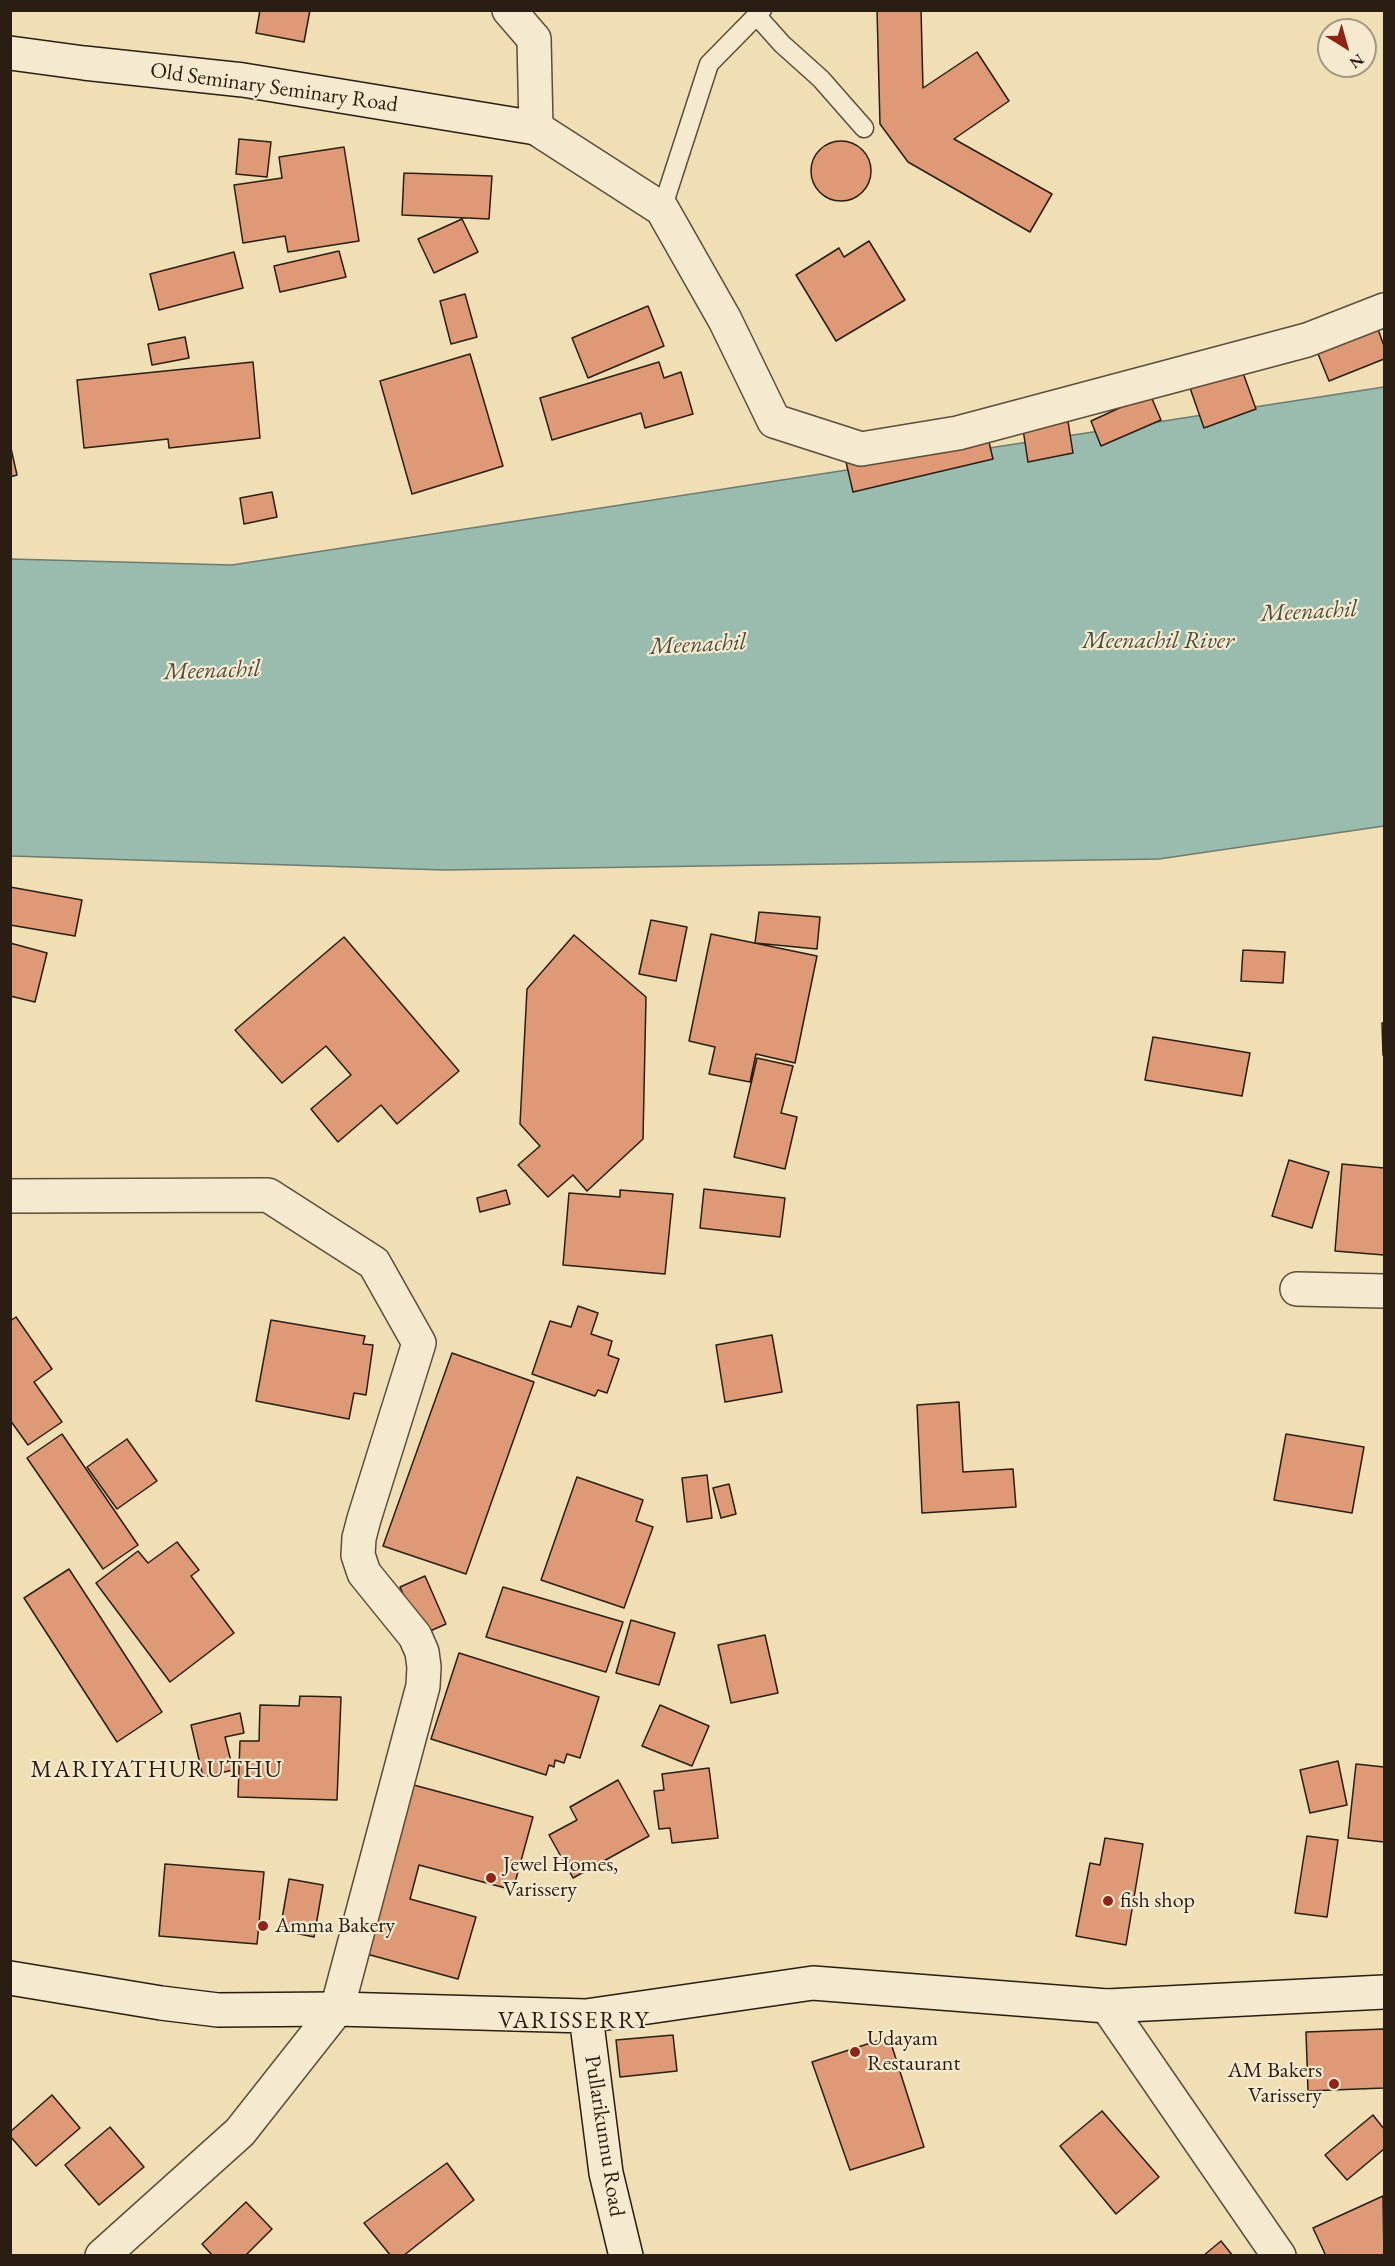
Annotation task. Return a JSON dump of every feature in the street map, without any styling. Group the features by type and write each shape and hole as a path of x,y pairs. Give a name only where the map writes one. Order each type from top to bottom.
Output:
{"street":[{"path":"509,10 534,39 536,128 662,209 725,320 774,421 861,449 958,433 1307,340 1384,310"},
{"name":"Old Seminary Seminary Road","path":"10,53 243,80 536,128"},
{"path":"10,1196 268,1195 374,1263 419,1343 364,1519 359,1538 358,1555 364,1573 415,1636 422,1652 423,1686 337,2009 240,2132 102,2256"},
{"path":"1297,1290 1384,1291"},
{"path":"10,1978 218,2010 337,2009 586,2016 813,1983 1107,2006 1384,1992"},
{"path":"1107,2006 1279,2256"},
{"name":"Pullarikunnu Road","path":"586,2016 606,2173 626,2256"}],"lane":[{"path":"662,209 709,64 759,13 782,44 821,79 864,128"}],"water":[{"name":"Meenachil River","path":"1384,387 1384,826 1159,859 444,870 11,856 11,559 232,565"}],"building":[{"path":"260,10 310,10 304,42 256,33"},
{"path":"877,10 921,10 923,88 977,52 1009,101 954,139 1052,194 1030,232 908,162 880,124"},
{"path":"239,139 271,142 267,177 236,174"},
{"path":"841,141 862,150 871,171 862,192 841,201 820,192 811,171 820,150"},
{"path":"344,147 359,241 288,252 285,236 243,243 234,185 282,178 279,157"},
{"path":"404,173 492,176 489,219 402,215"},
{"path":"462,219 478,252 434,273 418,239"},
{"path":"869,241 905,300 836,341 796,275 839,248 844,257"},
{"path":"339,251 346,277 280,292 274,266"},
{"path":"234,252 243,288 159,310 150,274"},
{"path":"465,294 477,337 451,344 440,301"},
{"path":"648,306 664,346 588,378 572,338"},
{"path":"1375,321 1384,346 1384,359 1329,381 1314,344"},
{"path":"185,337 189,358 152,365 148,344"},
{"path":"470,354 503,466 412,494 380,381"},
{"path":"253,362 260,438 169,448 168,439 84,448 77,380"},
{"path":"659,362 664,378 681,372 693,414 645,428 641,413 552,440 540,398"},
{"path":"1242,370 1256,409 1204,428 1190,388"},
{"path":"1150,394 1161,420 1101,446 1091,421"},
{"path":"1067,415 1073,453 1028,462 1022,423"},
{"path":"986,429 993,459 853,492 846,462"},
{"path":"10,444 17,475 10,477"},
{"path":"272,492 277,517 244,524 240,498"},
{"path":"10,887 82,900 75,936 10,925"},
{"path":"759,912 820,917 817,949 755,943"},
{"path":"651,920 687,927 676,981 639,974"},
{"path":"711,934 817,956 795,1063 756,1054 750,1082 709,1074 715,1047 689,1041"},
{"path":"574,935 646,997 643,1139 587,1191 573,1175 548,1197 518,1165 540,1146 520,1124 527,989"},
{"path":"344,937 459,1071 397,1124 381,1105 338,1142 311,1109 351,1075 326,1046 282,1083 235,1030"},
{"path":"10,943 47,953 35,1002 10,996"},
{"path":"1243,950 1285,952 1283,983 1241,981"},
{"path":"1382,1023 1384,1023 1384,1055 1383,1055"},
{"path":"1153,1037 1250,1053 1242,1096 1145,1080"},
{"path":"757,1058 793,1066 781,1113 797,1117 785,1169 734,1157"},
{"path":"1289,1160 1329,1172 1312,1228 1272,1216"},
{"path":"1342,1164 1384,1168 1384,1255 1335,1251"},
{"path":"704,1189 785,1198 780,1237 700,1228"},
{"path":"506,1190 510,1204 480,1212 477,1198"},
{"path":"620,1190 673,1194 665,1274 563,1265 569,1193 620,1197"},
{"path":"578,1306 598,1313 591,1334 612,1341 608,1355 619,1359 607,1393 598,1390 595,1396 532,1374 550,1321 571,1327"},
{"path":"16,1317 52,1369 34,1382 62,1422 28,1445 10,1420 10,1321"},
{"path":"271,1320 365,1336 363,1344 373,1345 366,1395 354,1393 349,1419 256,1401"},
{"path":"772,1335 782,1392 725,1402 716,1345"},
{"path":"452,1353 534,1382 466,1574 383,1546"},
{"path":"959,1402 963,1472 1013,1469 1016,1507 922,1513 917,1405"},
{"path":"62,1434 138,1545 103,1569 27,1458"},
{"path":"1286,1434 1364,1447 1352,1513 1274,1500"},
{"path":"127,1439 157,1481 117,1509 87,1467"},
{"path":"707,1475 712,1518 687,1522 682,1478"},
{"path":"577,1477 643,1500 636,1521 653,1527 624,1608 541,1580"},
{"path":"729,1484 736,1514 721,1518 713,1488"},
{"path":"177,1542 199,1570 191,1576 234,1633 170,1682 96,1583 138,1551 148,1563"},
{"path":"69,1569 162,1712 117,1742 24,1598"},
{"path":"425,1576 446,1624 421,1635 400,1587"},
{"path":"503,1587 623,1622 606,1672 486,1637"},
{"path":"631,1620 675,1633 659,1685 616,1673"},
{"path":"765,1635 778,1693 731,1703 718,1645"},
{"path":"459,1653 599,1697 580,1758 567,1754 564,1763 555,1760 554,1767 549,1765 546,1775 431,1739"},
{"path":"300,1696 341,1697 337,1800 238,1797 240,1741 259,1741 260,1705 299,1706"},
{"path":"660,1705 709,1726 692,1766 642,1746"},
{"path":"240,1713 244,1733 225,1737 233,1770 203,1777 191,1725"},
{"path":"1338,1761 1347,1805 1310,1813 1300,1770"},
{"path":"1356,1764 1384,1767 1384,1842 1348,1838"},
{"path":"709,1768 718,1838 672,1843 670,1828 659,1829 654,1791 664,1790 662,1774"},
{"path":"618,1780 649,1836 573,1878 549,1835 577,1820 570,1807"},
{"name":"Jewel Homes, Varissery","path":"410,1784 533,1817 513,1890 419,1865 410,1899 476,1917 458,1979 363,1953"},
{"path":"1307,1836 1338,1840 1327,1917 1295,1913"},
{"name":"fish shop","path":"1105,1838 1143,1844 1126,1945 1076,1936 1090,1863 1100,1865"},
{"path":"165,1864 264,1872 257,1944 159,1936"},
{"path":"289,1879 323,1885 314,1937 280,1930"},
{"path":"1384,2029 1384,2088 1308,2091 1306,2032"},
{"path":"673,2035 677,2071 620,2077 616,2040"},
{"path":"889,2037 924,2147 850,2170 812,2062"},
{"path":"52,2095 80,2128 36,2166 10,2136 10,2132"},
{"path":"1102,2111 1159,2177 1116,2214 1060,2146"},
{"path":"1373,2115 1384,2129 1384,2149 1347,2180 1325,2155"},
{"path":"110,2127 144,2167 99,2205 65,2165"},
{"path":"447,2163 474,2200 403,2256 391,2256 364,2223"},
{"path":"1383,2196 1384,2256 1326,2256 1313,2228"},
{"path":"246,2202 272,2229 245,2256 213,2256 202,2244"},
{"path":"1221,2241 1233,2256 1203,2256"}],"place":[{"name":"Jewel Homes, Varissery","path":"491,1878"},
{"name":"fish shop","path":"1108,1901"},
{"name":"Amma Bakery","path":"263,1926"},
{"name":"Udayam Restaurant","path":"855,2052"},
{"name":"AM Bakers Varissery","path":"1334,2084"}],"district":[{"name":"MARIYATHURUTHU","path":"157,1770"},
{"name":"VARISSERRY","path":"574,2021"}],"water label":[{"name":"Meenachil","path":"1309,612"},
{"name":"Meenachil","path":"698,645"},
{"name":"Meenachil","path":"212,671"}]}
